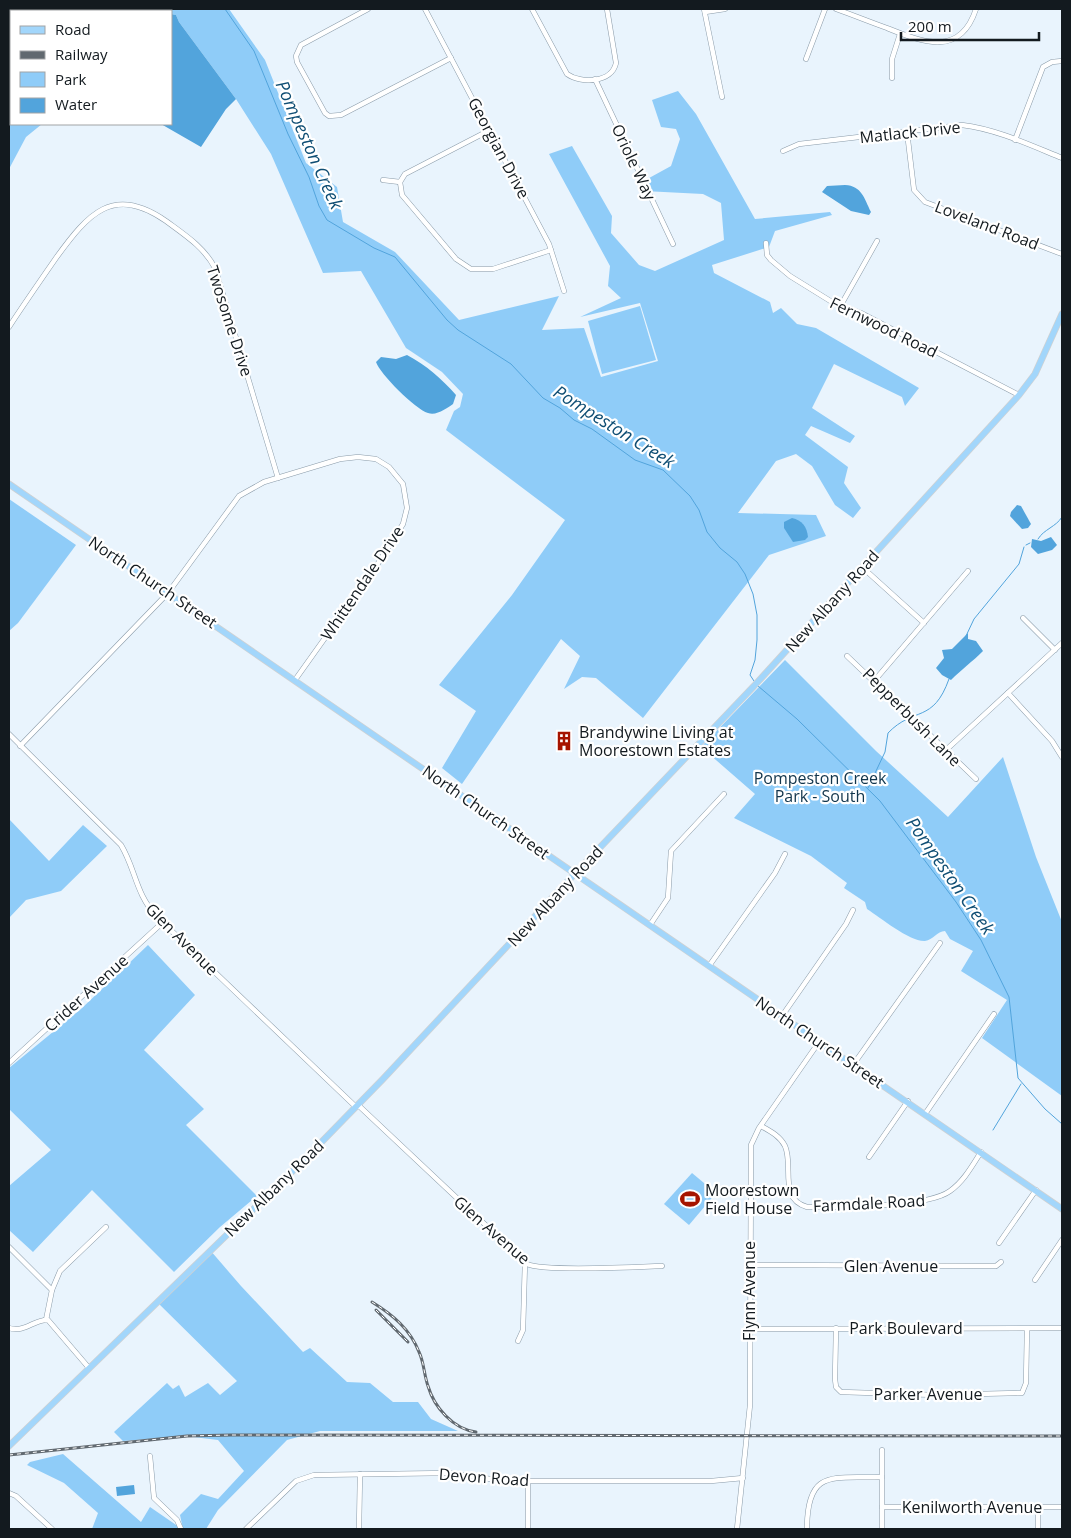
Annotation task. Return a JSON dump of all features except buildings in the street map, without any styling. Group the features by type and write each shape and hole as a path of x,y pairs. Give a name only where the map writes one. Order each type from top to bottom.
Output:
{"main road":[{"name":"New Albany Road","path":"9,1446 357,1106 574,874 754,686 1019,395 1036,374 1062,314"},
{"name":"North Church Street","path":"9,484 1062,1208"}],"street":[{"path":"368,9 301,45 297,50 296,62 325,114 329,116 341,115 451,58"},
{"name":"Georgian Drive","path":"426,9 551,250 564,291"},
{"path":"532,9 567,74 579,80 595,79 612,72 616,63 607,9"},
{"path":"722,97 705,10 725,9"},
{"path":"806,59 825,9"},
{"path":"836,9 927,43 956,37 969,26 976,9"},
{"path":"892,78 892,59 900,34"},
{"path":"1015,140 1043,67 1052,62 1062,61"},
{"name":"Oriole Way","path":"595,79 673,244"},
{"name":"Matlack Drive","path":"784,151 799,144 962,125 976,127 1062,158"},
{"path":"490,130 405,174 400,182 400,189 404,199 456,259 466,266 477,270 493,268 551,250"},
{"name":"Loveland Road","path":"907,132 914,190 925,202 1062,254"},
{"path":"383,180 400,182"},
{"name":"Twosome Drive","path":"9,327 70,239 89,217 104,207 120,204 137,206 153,212 198,246 215,268 278,478"},
{"path":"841,305 877,241"},
{"name":"Fernwood Road","path":"766,243 767,255 775,264 818,294 861,313 1019,395"},
{"name":"Whittendale Drive","path":"20,746 168,593 239,496 255,486 340,459 367,457 383,462 395,472 402,484 407,499 406,516 399,532 295,680"},
{"path":"862,567 924,624"},
{"path":"875,680 968,571"},
{"path":"1023,618 1055,650"},
{"path":"946,750 1062,643"},
{"name":"Pepperbush Lane","path":"847,656 875,680 976,779"},
{"path":"1008,693 1052,741 1062,756"},
{"name":"Glen Avenue","path":"9,734 120,843 129,860 140,895 162,923 525,1262 539,1266 662,1266"},
{"path":"650,925 668,898 670,851 724,794"},
{"path":"709,966 778,868 784,854"},
{"path":"782,1016 846,924 853,910"},
{"name":"Crider Avenue","path":"9,1063 162,923"},
{"path":"853,1065 940,944"},
{"path":"925,1114 994,1014"},
{"name":"Flynn Avenue","path":"737,1529 750,1414 749,1265 750,1154 752,1140 819,1042"},
{"path":"869,1157 908,1101"},
{"name":"Farmdale Road","path":"761,1126 777,1136 784,1145 791,1194 797,1203 807,1206 908,1203 932,1200 955,1187 981,1152"},
{"path":"999,1243 1036,1190"},
{"path":"46,1320 52,1290 60,1271 106,1226"},
{"path":"1035,1280 1062,1240"},
{"path":"9,1247 52,1290"},
{"path":"518,1341 523,1330 525,1262"},
{"name":"Glen Avenue","path":"749,1265 996,1266 1001,1262"},
{"path":"9,1328 21,1329 41,1320 46,1320 56,1328 89,1368"},
{"name":"Parker Avenue","path":"836,1328 835,1379 838,1388 843,1393 857,1394 1018,1394 1026,1387 1028,1329"},
{"name":"Park Boulevard","path":"749,1329 1062,1328"},
{"path":"882,1450 882,1529"},
{"path":"150,1456 154,1498 177,1520 180,1529"},
{"name":"Devon Road","path":"246,1529 286,1490 302,1478 320,1474 448,1473 490,1480 528,1481 711,1481 743,1478"},
{"path":"359,1529 360,1474"},
{"path":"806,1529 809,1499 821,1483 840,1477 882,1477"},
{"path":"528,1481 528,1529"},
{"path":"9,1493 16,1496 52,1529"},
{"name":"Kenilworth Avenue","path":"882,1506 1062,1507"},
{"path":"1038,1507 1038,1529"}],"green space":[{"path":"229,9 265,60 306,163 337,187 343,222 395,252 459,320 559,296 542,330 584,328 601,377 658,361 640,303 580,317 621,298 608,286 610,266 549,154 572,146 612,216 611,233 639,265 655,271 724,240 721,203 703,194 644,191 640,183 671,166 680,139 676,129 661,127 652,100 678,91 696,114 755,219 830,212 832,215 775,231 769,247 712,265 714,273 770,302 773,313 781,308 797,324 816,328 919,388 905,406 902,397 834,364 812,408 855,436 850,443 811,426 805,435 848,467 844,483 861,508 853,518 835,505 812,466 796,454 776,461 738,513 816,515 826,536 769,555 643,718 596,678 582,677 564,689 580,656 561,639 462,784 442,768 476,711 439,685 512,595 565,520 446,430 454,411 460,407 463,394 442,372 406,348 361,271 323,273 271,154 236,99 179,22 176,15 172,14 172,10 94,10"},
{"path":"9,41 10,125 41,125 26,137 9,169"},
{"path":"640,306 656,360 602,374 588,321"},
{"path":"9,499 76,545 18,623 9,631"},
{"name":"Pompeston Creek Park - South","path":"785,660 876,751 948,817 1003,757 1036,857 1062,922 1062,1096 982,1038 1007,1000 961,971 973,951 950,939 945,931 925,941 904,934 867,909 865,902 844,888 847,883 811,856 734,818 755,794 701,747"},
{"path":"9,819 49,861 83,825 107,846 61,891 26,900 9,918"},
{"path":"148,945 195,995 144,1050 204,1109 186,1125 257,1196 220,1227 174,1272 92,1190 33,1252 9,1230 9,1186 51,1150 9,1109 9,1068 81,1009"},
{"name":"Moorestown Field House","path":"692,1173 716,1193 689,1225 664,1204"},
{"path":"210,1250 303,1352 310,1348 347,1382 370,1383 393,1402 418,1402 431,1419 458,1431 320,1431 287,1440 218,1510 206,1529 183,1529 180,1515 201,1494 218,1499 244,1471 218,1440 185,1436 123,1441 114,1432 167,1383 173,1389 179,1385 185,1397 208,1383 220,1395 237,1381 157,1302"},
{"path":"63,1454 141,1522 150,1507 182,1529 92,1529 98,1513 64,1483 27,1465 30,1462"}],"water":[{"path":"172,14 176,15 179,22 236,99 226,109 201,147 163,125 172,125"},
{"path":"845,185 859,190 871,212 869,215 851,211 822,192 827,186"},
{"path":"407,355 427,368 451,389 456,395 453,404 442,411 431,414 422,410 391,382 376,362 381,357 396,359"},
{"path":"1017,505 1021,506 1031,524 1028,528 1022,529 1010,516"},
{"path":"792,518 799,520 805,527 808,537 805,540 793,542 784,528 784,522"},
{"path":"1051,537 1057,545 1052,550 1038,554 1031,547 1032,539 1041,541"},
{"path":"968,633 968,639 976,641 983,651 951,680 942,675 936,668 944,658 942,650 952,649"},
{"path":"134,1485 135,1494 117,1496 116,1487"}],"waterway":[{"name":"Pompeston Creek","path":"225,9 254,51 288,134 309,177 319,206 327,220 374,248 395,257 447,320 458,330 511,364 543,398 560,408 574,420 592,429 635,460 663,470 690,496 699,510 707,532 720,548 737,562 745,574 753,594 757,615 757,640 755,660 750,675 754,681"},
{"path":"1038,539 1062,517"},
{"path":"1026,545 1030,543"},
{"path":"966,636 974,619 1019,564 1024,547"},
{"path":"868,788 885,752 888,733 906,719 930,709 943,693 949,679"},
{"name":"Pompeston Creek","path":"758,686 797,719 880,801 956,902 981,940 1009,997 1018,1078 1045,1109 1062,1124"},
{"path":"993,1130 1021,1084"}],"railway":[{"path":"372,1302 394,1317 411,1336 421,1356 431,1394 440,1409 452,1422 476,1432"},
{"path":"376,1310 408,1342"},
{"path":"9,1455 187,1436 231,1435 1062,1436"}],"place":[{"name":"Brandywine Living at Moorestown Estates","path":"564,741"},
{"name":"Moorestown Field House","path":"690,1199"}]}
